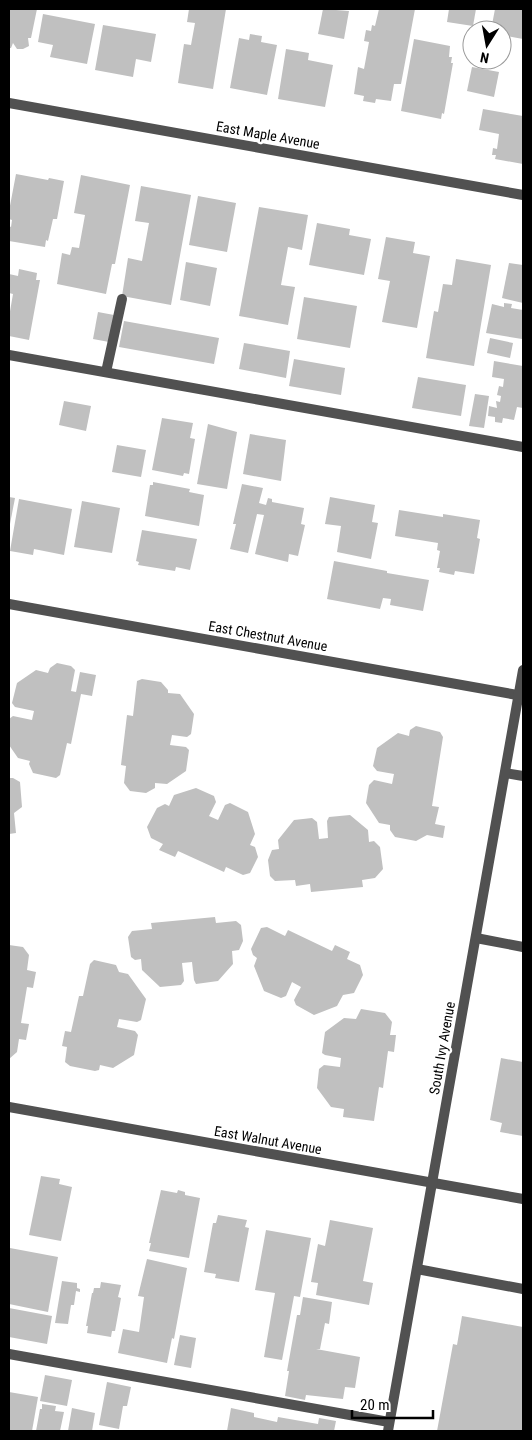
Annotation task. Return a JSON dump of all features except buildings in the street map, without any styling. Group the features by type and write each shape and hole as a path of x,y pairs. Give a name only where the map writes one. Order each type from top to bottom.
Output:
{"street":[{"name":"East Maple Avenue","path":"9,103 523,195"},
{"path":"106,372 122,299"},
{"path":"9,355 523,447"},
{"name":"East Chestnut Avenue","path":"9,604 521,696"},
{"name":"South Ivy Avenue","path":"388,1426 505,772 521,696 523,670"},
{"path":"505,772 523,776"},
{"path":"476,938 523,947"},
{"name":"East Walnut Avenue","path":"9,1107 523,1199"},
{"path":"417,1269 523,1288"},
{"path":"9,1354 388,1426"}]}
